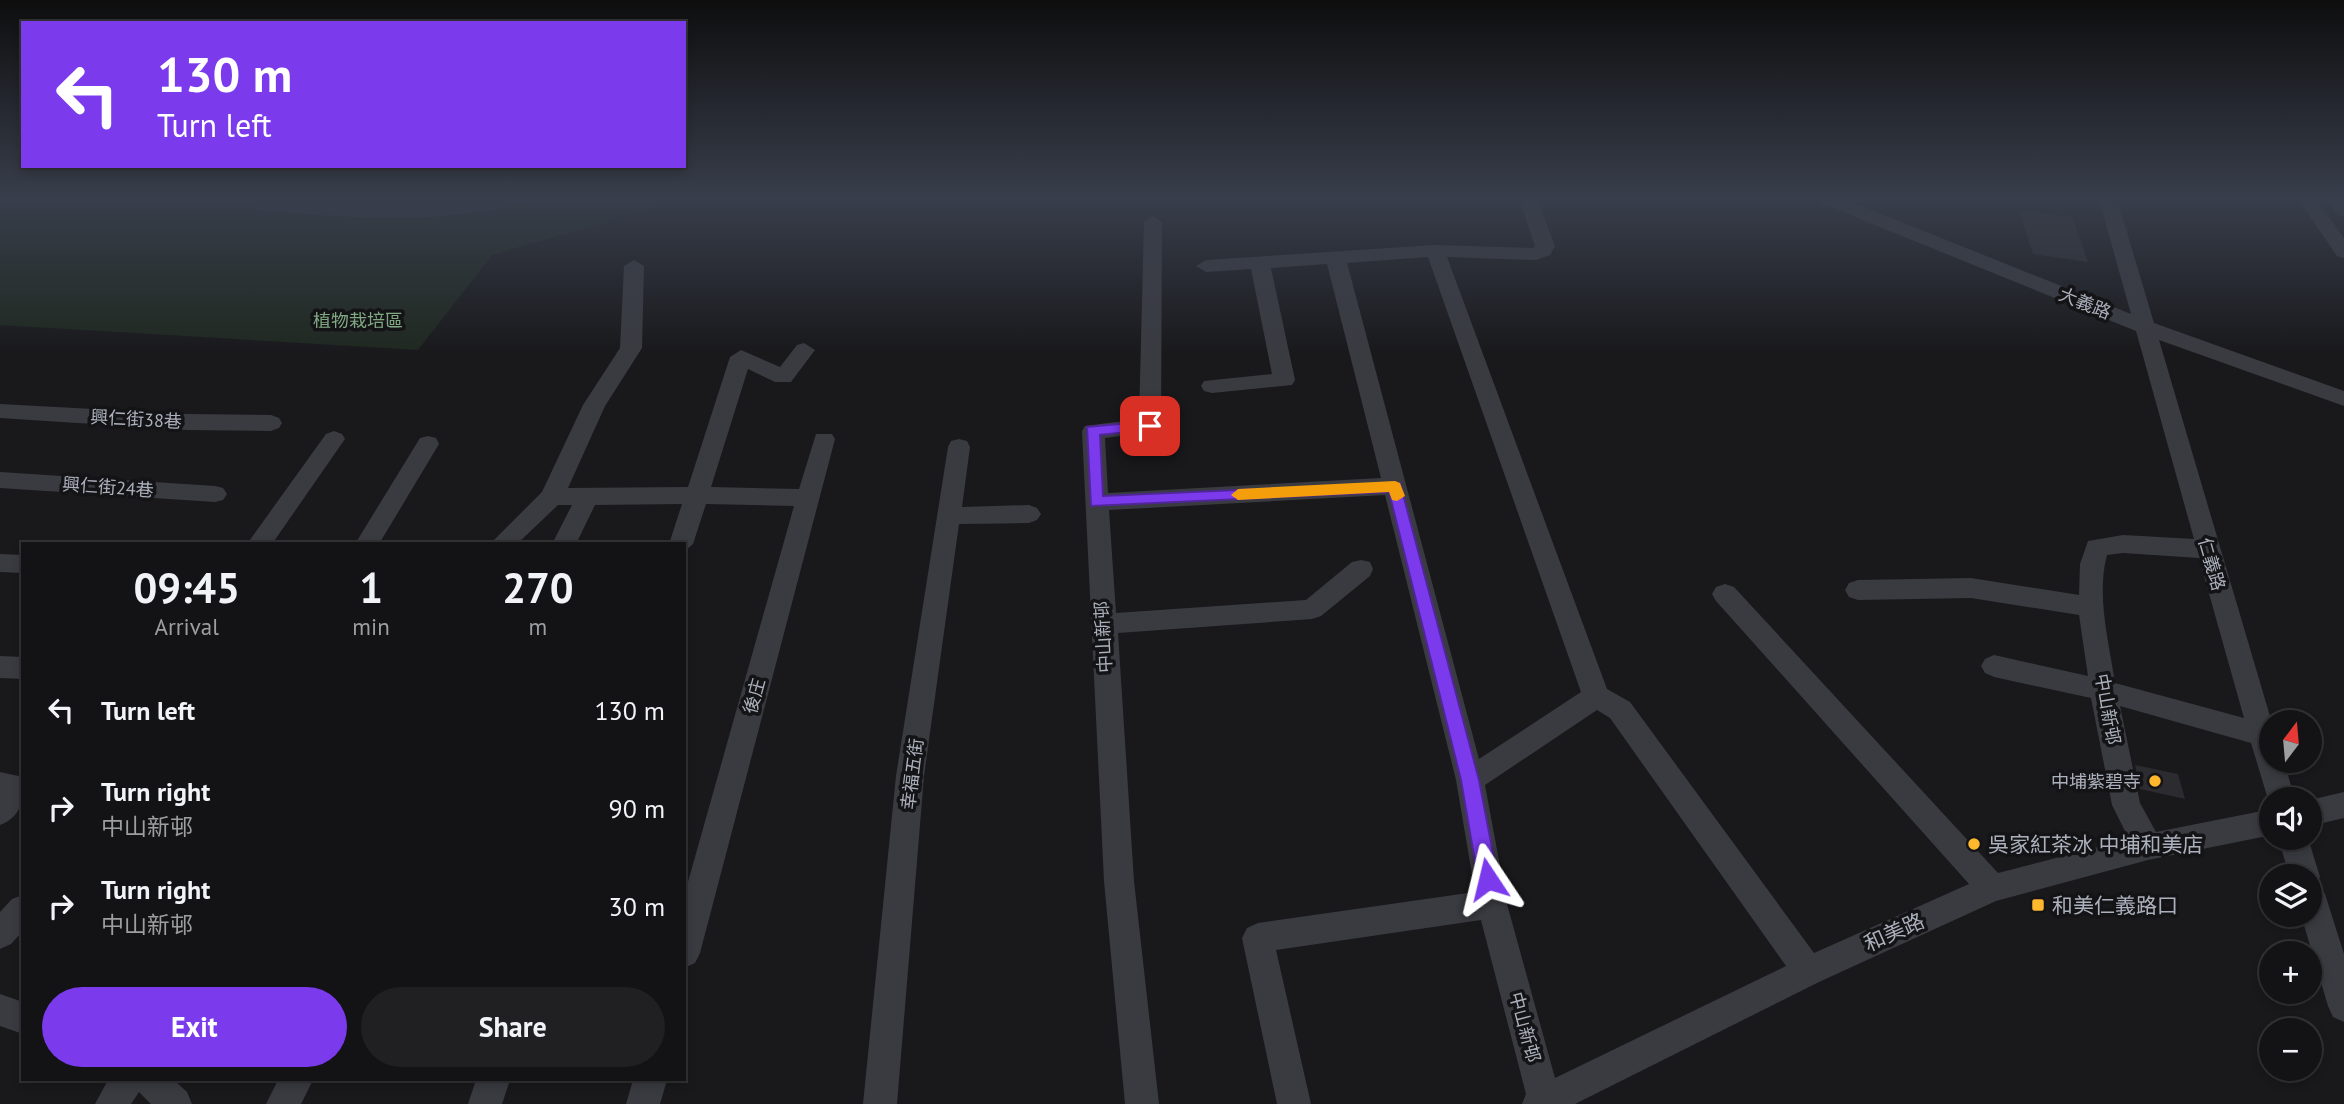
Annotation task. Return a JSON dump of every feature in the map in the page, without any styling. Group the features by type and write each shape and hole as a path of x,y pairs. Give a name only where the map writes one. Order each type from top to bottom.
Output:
{"street":[{"name":"中山新邨","path":"1142,1104 1119,881 1102,624 1093,431 1150,426 1153,251"},
{"path":"1435,251 1596,696 1620,710 1808,971"},
{"path":"1206,266 1435,251 1536,254 1543,251"},
{"name":"大義路","path":"1955,251 2144,327 2344,400"},
{"name":"仁義路","path":"2122,251 2259,725"},
{"name":"中山新邨","path":"1336,259 1470,780 1492,904 1542,1103"},
{"path":"1212,386 1284,380 1260,264"},
{"path":"504,542 552,497 594,405 631,348 634,266"},
{"path":"682,542 741,358 783,377 804,350"},
{"name":"興仁街38巷","path":"0,411 187,422 271,423"},
{"path":"260,542 334,439"},
{"name":"後庄","path":"686,946 824,439"},
{"path":"368,542 428,444"},
{"name":"幸福五街","path":"880,1104 911,776 959,447"},
{"name":"興仁街24巷","path":"0,480 215,494"},
{"path":"1096,502 1395,486"},
{"path":"552,497 699,495 808,498"},
{"path":"565,542 588,496"},
{"path":"949,516 1029,514"},
{"name":"中山新邨","path":"2148,847 2126,805 2103,690 2091,607 2092,564 2097,547 2123,544 2208,549"},
{"path":"0,563 21,564"},
{"path":"1102,624 1312,609 1361,569"},
{"path":"1858,590 1971,588 2091,607"},
{"path":"1725,594 1992,888"},
{"path":"1994,666 2103,690 2259,734"},
{"path":"0,667 21,668"},
{"path":"1470,780 1596,696"},
{"path":"0,784 19,788 0,812"},
{"path":"2322,810 2344,805"},
{"name":"和美路","path":"1542,1103 1808,971 1992,888 2148,847 2259,825"},
{"path":"1294,1104 1258,938 1492,904"},
{"path":"0,934 21,911"},
{"path":"2320,927 2344,1006"},
{"path":"0,1010 21,1017"},
{"path":"111,1104 126,1081"},
{"path":"151,1081 175,1104"},
{"path":"284,1104 296,1081"},
{"path":"485,1104 494,1081"},
{"path":"643,1104 650,1081"}],"green space":[{"name":"植物栽培區","path":"0,251 507,251 492,255 418,350 0,325"}],"building":[{"path":"2032,251 2084,251 2088,262 2033,254"},
{"name":"中埔紫碧寺","path":"2135,765 2178,774 2185,799 2140,789"}],"slow traffic":[{"path":"1238,495 1395,486 1397,496"}],"place":[{"name":"中埔紫碧寺","path":"2155,781"},
{"name":"吳家紅茶冰 中埔和美店","path":"1974,844"},
{"name":"和美仁義路口","path":"2038,905"}],"route":[{"path":"1150,426 1093,431 1096,502 1395,486 1470,780 1488,879"}]}
